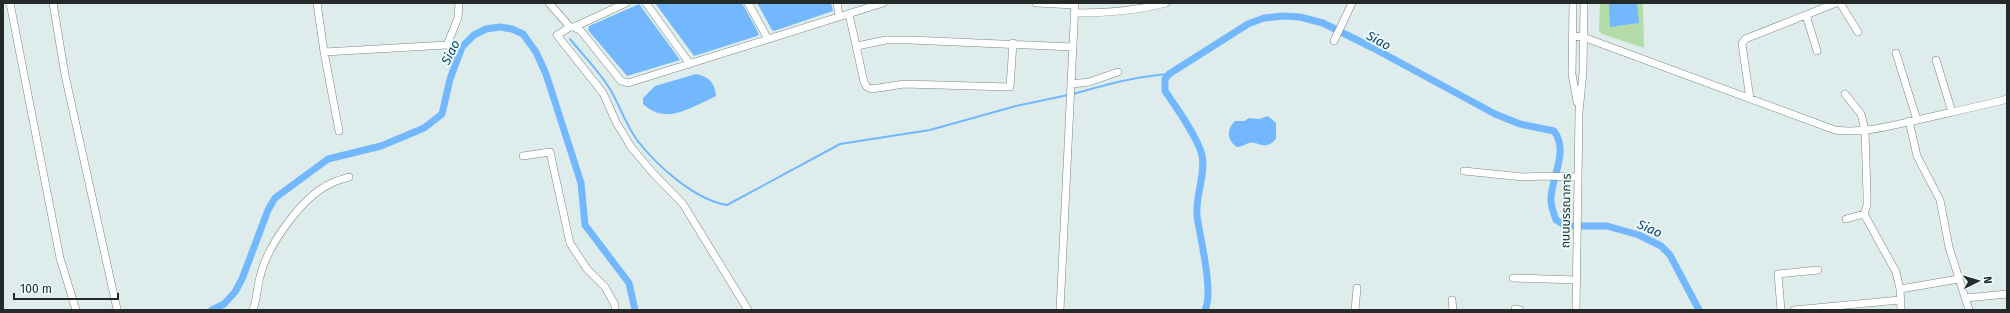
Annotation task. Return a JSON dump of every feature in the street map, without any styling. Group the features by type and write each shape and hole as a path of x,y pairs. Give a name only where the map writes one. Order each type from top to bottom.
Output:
{"street":[{"path":"10,3 59,253 76,310"},
{"path":"53,3 65,75 117,309"},
{"path":"317,3 324,52 339,131"},
{"path":"324,52 447,45 458,18 459,3"},
{"path":"549,3 567,29 586,36 621,81 624,82 632,82 849,14 871,5 883,3"},
{"path":"626,3 567,29 557,35 603,93 616,122 631,147 653,173 683,204 748,310"},
{"path":"646,3 690,64"},
{"path":"748,3 768,39"},
{"path":"837,3 839,16"},
{"path":"1036,3 1122,11 1142,9 1166,3"},
{"path":"1334,41 1342,21 1352,3"},
{"name":"ถนนบรรณาการ","path":"1573,3 1572,74 1579,112"},
{"name":"ถนนบรรณาการ","path":"1576,310 1579,112 1584,37 1584,3"},
{"path":"1750,99 1742,44 1745,39 1836,3"},
{"path":"1840,3 1858,32"},
{"path":"1060,310 1075,7"},
{"path":"849,14 864,82 869,88 904,84 1005,88 1011,85 1013,44"},
{"path":"1806,15 1817,51"},
{"path":"1573,36 1584,37 1829,129 1845,132 1917,120 2007,99"},
{"path":"857,46 886,40 910,40 1073,48"},
{"path":"1896,53 1917,120"},
{"path":"1936,60 1952,112"},
{"path":"1071,87 1118,72"},
{"path":"1845,94 1861,114 1864,130 1867,200 1864,214 1894,266 1900,289 1901,310"},
{"path":"1909,121 1917,156 1940,200 1944,211 1947,241 1966,298 1968,310"},
{"path":"524,156 550,152 570,243 587,269 605,287 615,304 615,310"},
{"path":"1464,170 1523,177 1578,177"},
{"path":"253,310 257,298 260,277 267,257 274,242 293,215 308,200 331,183 349,177"},
{"path":"1846,219 1864,214"},
{"path":"1781,310 1778,274 1818,270"},
{"path":"1513,278 1576,280"},
{"path":"1900,289 1959,279"},
{"path":"1355,310 1356,288"},
{"path":"1966,298 2007,294"},
{"path":"1452,300 1453,310"},
{"path":"1794,310 1900,300"},
{"path":"1515,310 1520,310"}],"green space":[{"path":"1600,3 1643,3 1644,48 1602,34 1599,31"}],"water":[{"path":"655,3 742,3 759,34 757,36 694,56"},
{"path":"757,3 831,3 833,11 774,31"},
{"path":"1609,3 1637,3 1639,23 1610,27"},
{"path":"639,4 680,60 627,76 588,30 589,26"},
{"path":"696,74 708,79 713,84 716,96 688,109 670,114 661,114 643,104 643,98 655,86"},
{"path":"1268,116 1276,123 1276,139 1272,143 1262,145 1249,143 1237,147 1231,142 1229,131 1235,121 1244,121 1249,118 1259,119"}],"waterway":[{"name":"Siao","path":"1205,310 1208,290 1206,264 1197,216 1203,170 1202,155 1196,139 1165,91 1165,79 1169,74 1248,24 1264,18 1283,16 1300,17 1323,23 1375,49 1495,114 1520,124 1554,131 1560,147 1560,155 1551,201 1556,220 1566,226 1607,226 1639,235 1661,246 1670,255 1699,310"},
{"name":"Siao","path":"212,310 224,304 235,292 242,279 268,210 275,198 328,159 381,146 424,128 442,114 450,79 462,47 474,35 486,29 500,27 512,29 523,34 536,52 546,74 581,183 585,225 629,283 635,310"},
{"path":"570,39 606,82 614,95 626,122 645,150 666,171 690,189 715,202 727,205 840,144 930,130 1016,106 1068,95"},
{"path":"1073,94 1109,84 1169,74"}]}
